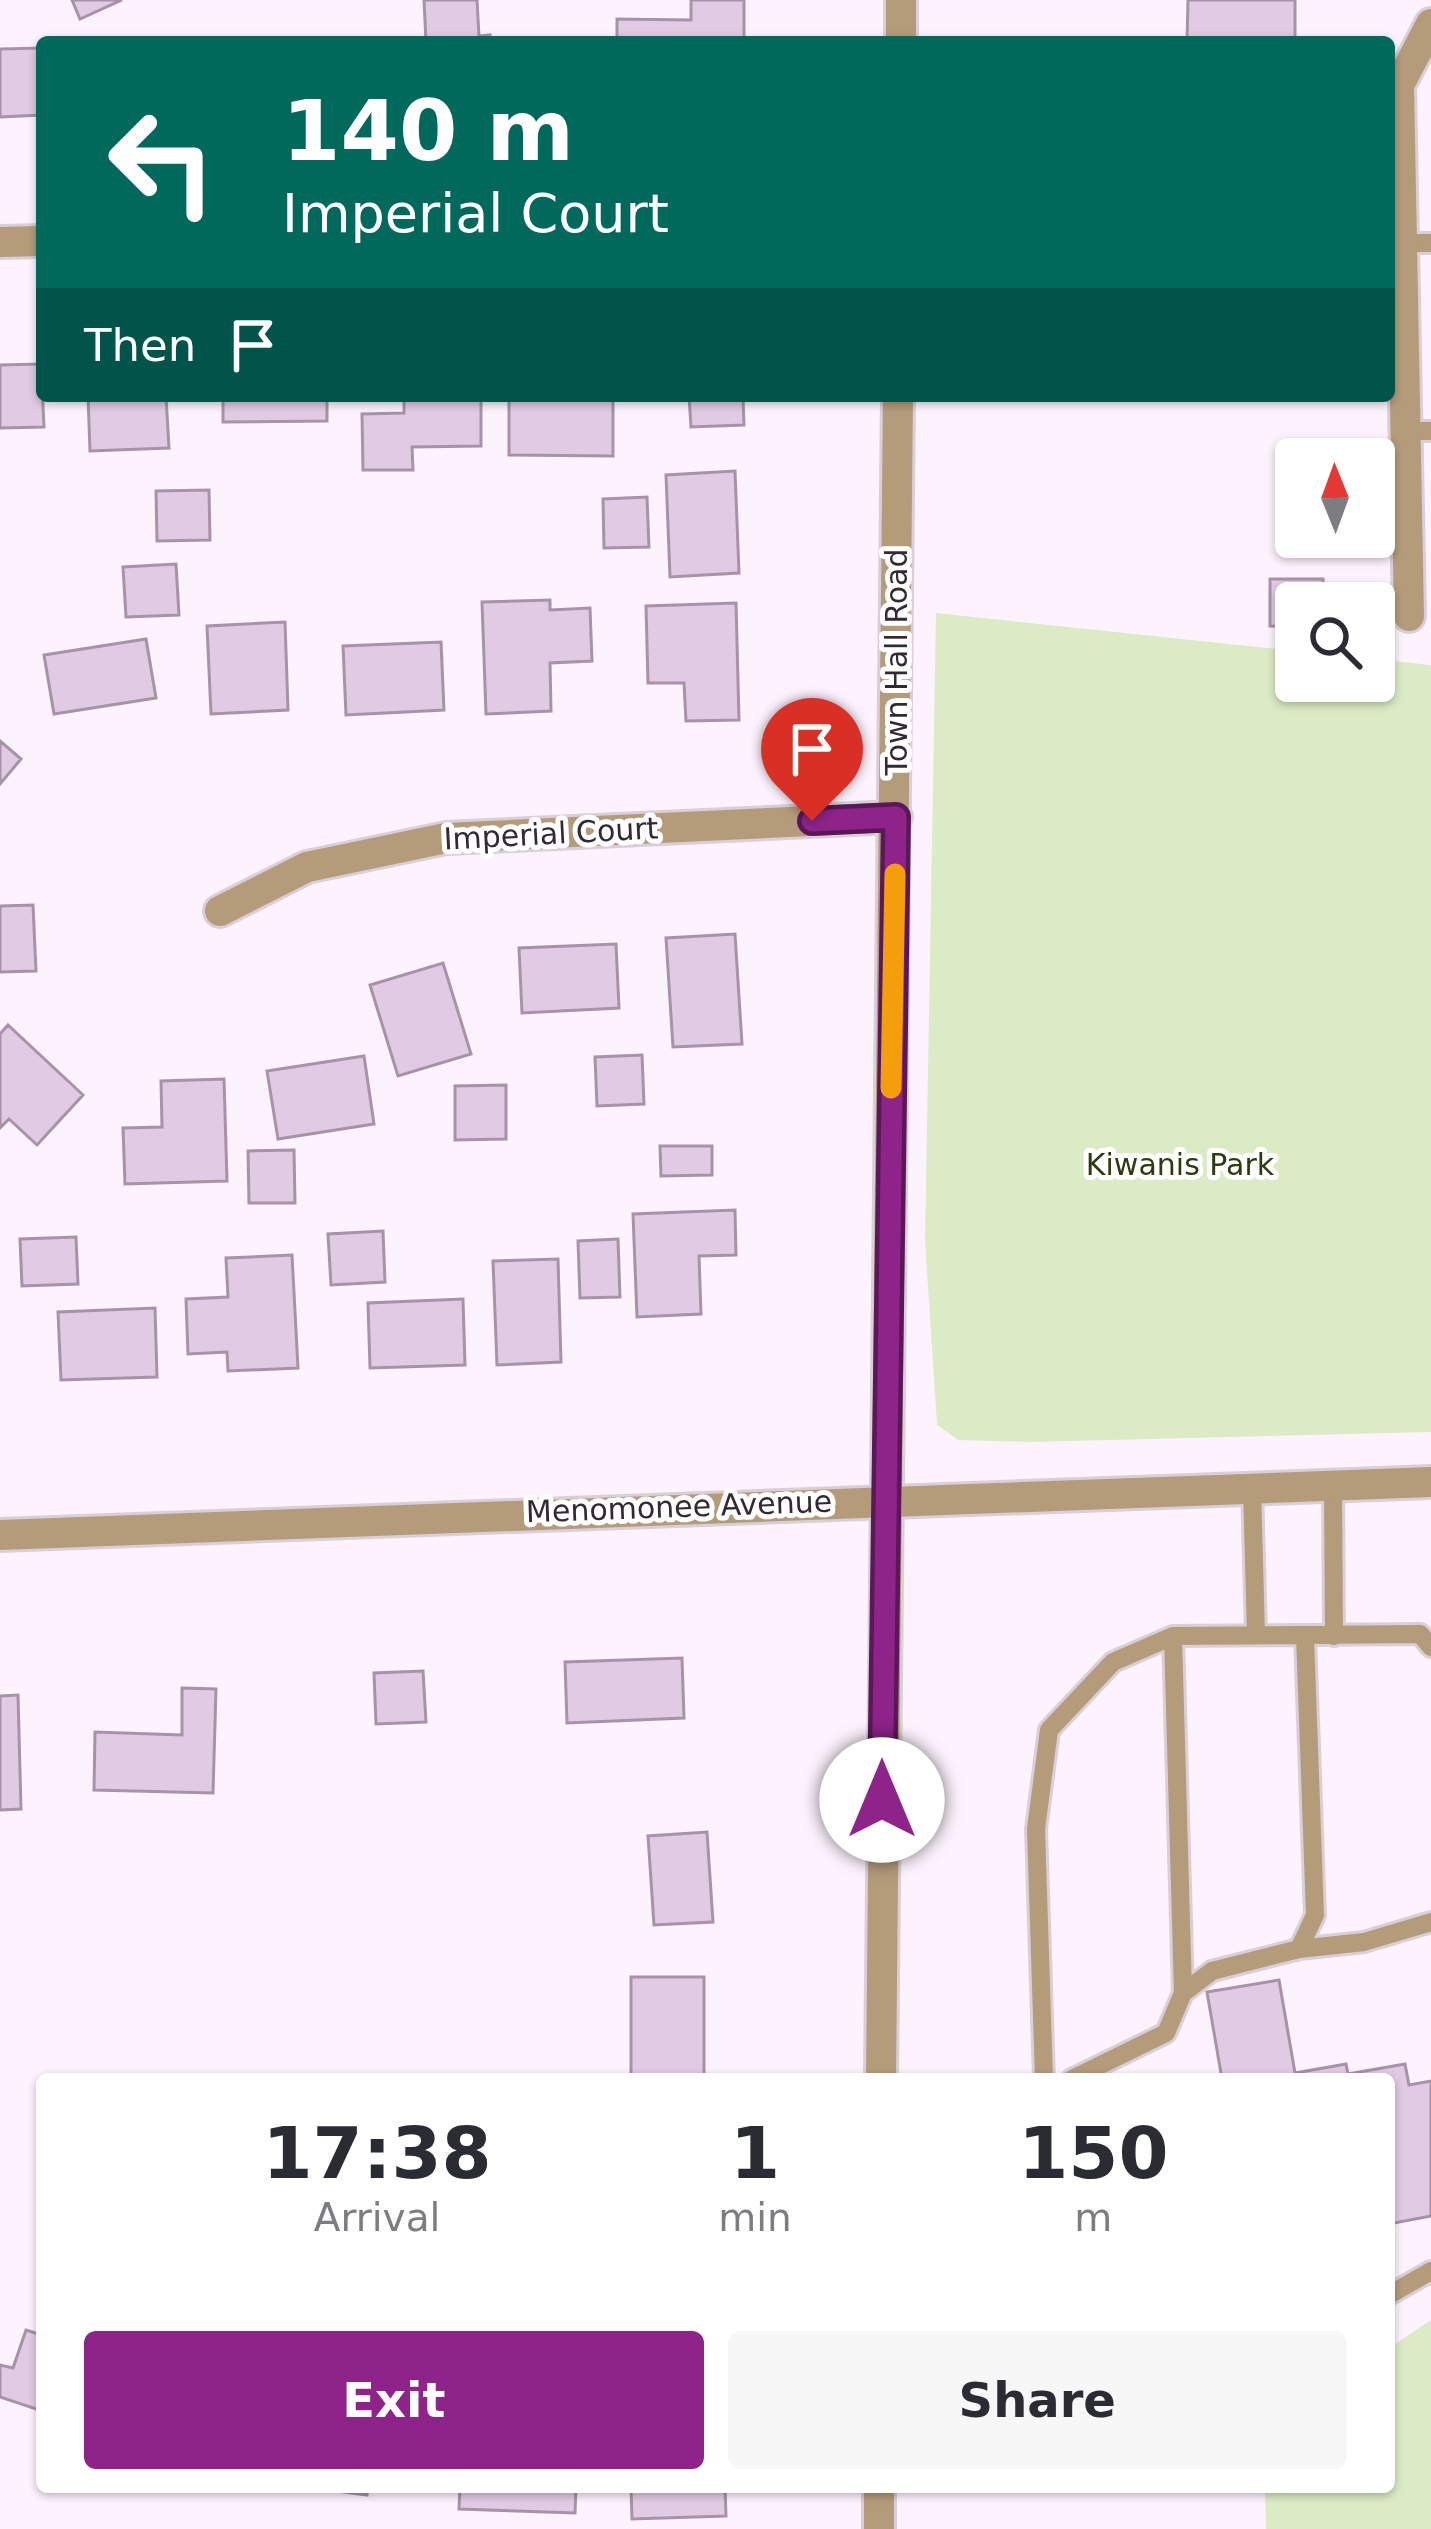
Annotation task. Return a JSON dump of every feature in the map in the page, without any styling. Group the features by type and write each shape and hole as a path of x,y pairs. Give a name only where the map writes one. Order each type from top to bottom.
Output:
{"street":[{"path":"901,0 901,36"},
{"path":"1409,616 1418,431 1417,243 1399,86 1431,24"},
{"path":"0,242 36,241"},
{"name":"Town Hall Road","path":"881,2073 898,402"},
{"name":"Imperial Court","path":"220,911 308,867 446,838 896,817"},
{"name":"Menomonee Avenue","path":"0,1535 1431,1482"},
{"path":"879,2493 879,2529"}],"lane":[{"path":"1334,1485 1334,1636"},
{"path":"1252,1487 1256,1636"},
{"path":"1044,2073 1036,1829 1049,1730 1112,1662 1173,1636 1420,1634 1431,1647"},
{"path":"1084,2073 1166,2033 1184,1993 1173,1636"},
{"path":"1299,1949 1315,1915 1305,1636"},
{"path":"1184,1993 1212,1971 1299,1949 1364,1942 1431,1922"},
{"path":"1395,2292 1431,2270"}],"green space":[{"name":"Kiwanis Park","path":"936,613 1275,649 1275,702 1395,702 1395,661 1431,665 1431,1432 958,1440 937,1425 925,1241"},
{"path":"1431,2320 1431,2529 1266,2529 1265,2493 1395,2493 1395,2344"}],"building":[{"path":"72,0 122,0 80,19"},
{"path":"424,0 477,0 479,36 426,36"},
{"path":"691,0 744,0 744,36 617,36 617,19 691,20"},
{"path":"1188,0 1295,0 1295,36 1187,36"},
{"path":"36,48 36,115 0,117 0,49"},
{"path":"36,364 36,402 43,402 44,427 0,428 0,365"},
{"path":"88,402 166,402 169,448 90,451"},
{"path":"223,402 327,402 327,421 223,422"},
{"path":"404,402 481,402 481,446 412,447 413,470 363,470 362,414 404,413"},
{"path":"509,402 613,402 613,456 509,455"},
{"path":"689,402 743,402 744,425 691,427"},
{"path":"735,471 739,573 670,577 666,475"},
{"path":"209,490 210,540 157,541 156,491"},
{"path":"647,497 649,547 604,548 603,499"},
{"path":"176,564 179,615 126,617 123,567"},
{"path":"1270,579 1323,579 1275,582 1275,626 1270,626"},
{"path":"550,600 550,610 590,608 592,661 550,663 551,711 486,714 482,602"},
{"path":"736,603 739,720 686,721 684,683 648,683 646,606"},
{"path":"285,622 288,710 211,714 207,626"},
{"path":"146,639 156,698 54,714 44,655"},
{"path":"441,642 444,710 346,715 343,646"},
{"path":"0,741 21,759 0,784"},
{"path":"33,905 36,971 0,972 0,906"},
{"path":"735,934 742,1044 673,1047 666,938"},
{"path":"616,944 619,1008 522,1013 519,948"},
{"path":"443,963 471,1054 398,1076 370,985"},
{"path":"8,1025 83,1095 37,1145 9,1119 0,1128 0,1034"},
{"path":"642,1055 644,1104 597,1106 595,1057"},
{"path":"364,1056 374,1124 278,1139 267,1071"},
{"path":"224,1079 227,1181 125,1184 123,1128 162,1127 161,1081"},
{"path":"506,1085 506,1139 455,1140 455,1086"},
{"path":"660,1146 712,1146 712,1175 661,1176"},
{"path":"294,1150 295,1203 249,1203 248,1151"},
{"path":"735,1210 736,1255 699,1256 701,1314 637,1317 633,1214"},
{"path":"383,1231 385,1282 331,1285 328,1234"},
{"path":"76,1237 78,1284 22,1286 20,1239"},
{"path":"618,1239 620,1297 580,1298 578,1241"},
{"path":"292,1255 298,1368 228,1371 227,1352 188,1354 186,1299 228,1297 226,1258"},
{"path":"558,1259 561,1362 497,1365 493,1261"},
{"path":"463,1299 465,1365 370,1368 368,1303"},
{"path":"155,1308 157,1377 61,1380 58,1312"},
{"path":"682,1658 684,1718 567,1723 565,1662"},
{"path":"423,1671 426,1722 376,1724 374,1673"},
{"path":"182,1688 216,1689 213,1793 94,1790 95,1732 182,1735"},
{"path":"18,1695 21,1809 0,1810 0,1696"},
{"path":"707,1832 713,1922 654,1925 648,1836"},
{"path":"631,1977 704,1977 704,2073 631,2073"},
{"path":"1279,1980 1295,2073 1221,2073 1207,1992"},
{"path":"1346,2064 1348,2073 1295,2073"},
{"path":"1405,2064 1409,2085 1431,2081 1431,2216 1395,2223 1395,2073 1354,2073"},
{"path":"26,2330 36,2333 36,2409 0,2397 0,2365 13,2368"},
{"path":"460,2493 576,2493 575,2513 459,2509"},
{"path":"631,2493 725,2493 726,2516 632,2519"}],"slow traffic":[{"path":"891,1088 895,874"}],"route":[{"path":"812,821 896,817 882,1800"}]}
